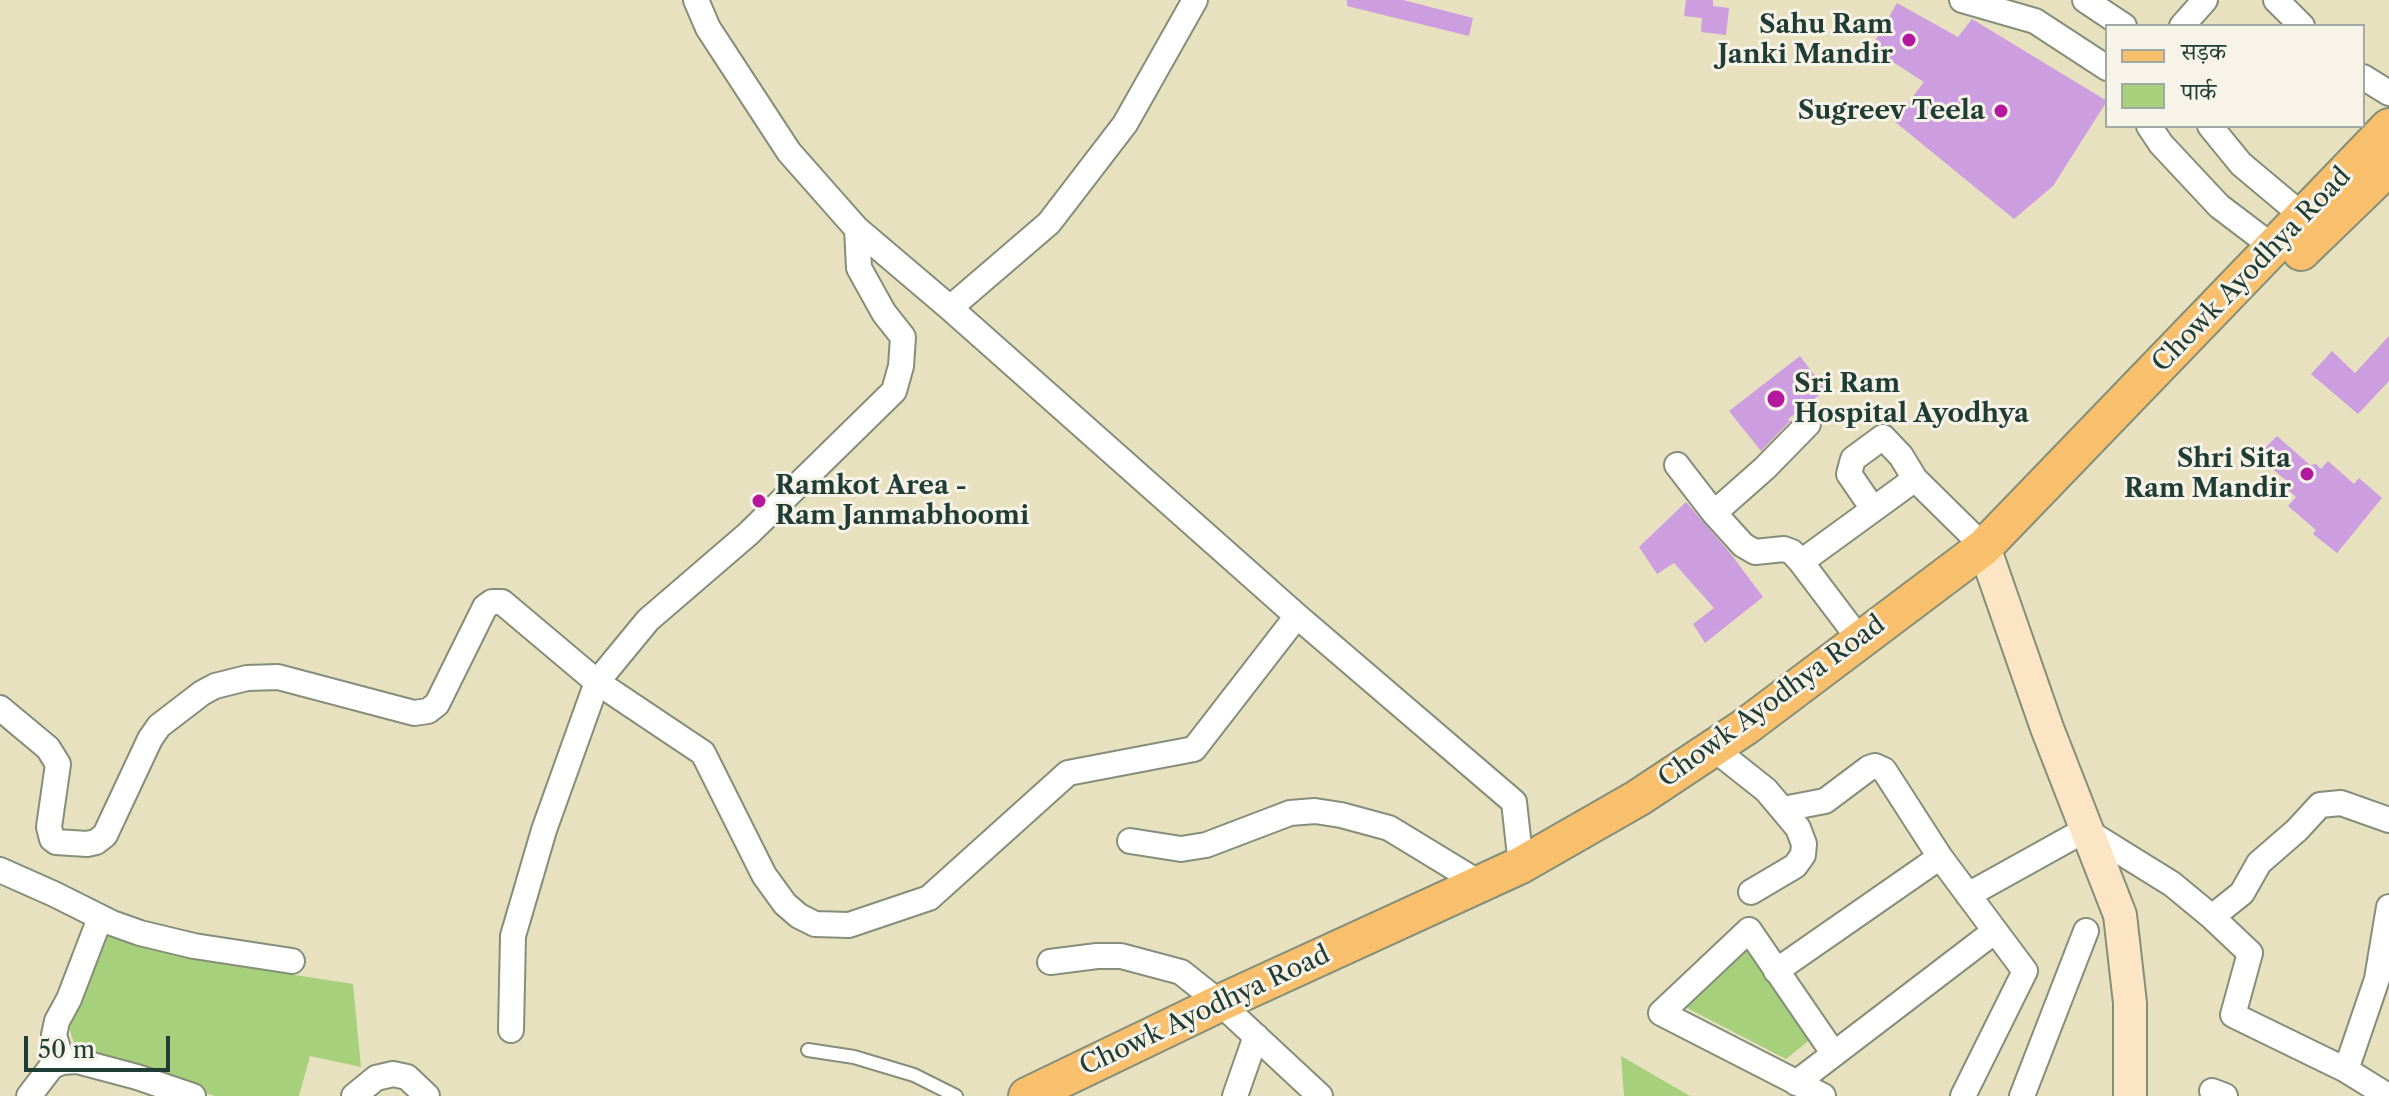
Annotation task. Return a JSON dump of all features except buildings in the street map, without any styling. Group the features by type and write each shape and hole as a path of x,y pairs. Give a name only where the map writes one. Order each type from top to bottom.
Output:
{"main road":[{"name":"Chowk Ayodhya Road","path":"1027,1096 1237,1018 1521,865 1638,798 1722,756 1860,640 1987,555 2389,127"},
{"path":"1073,1096 1487,897 1722,756 1987,555 2389,167"}],"street":[{"path":"696,0 708,28 789,152 857,229 1297,616 1514,802 1521,865"},
{"path":"950,308 1049,223 1125,124 1195,0"},
{"path":"1962,0 2035,21 2105,67"},
{"path":"2085,0 2121,24"},
{"path":"2184,24 2205,0"},
{"path":"2276,0 2300,24"},
{"path":"2365,78 2389,93"},
{"path":"2150,128 2161,144 2219,206 2273,247"},
{"path":"2212,128 2241,164 2303,216"},
{"path":"511,1030 513,936 544,830 597,682 648,620 748,534 894,391 901,366 903,337 884,313 859,268 857,229"},
{"path":"1714,513 1808,424"},
{"path":"1873,509 1849,474 1853,459 1883,437 1901,456 1915,479 1987,555 2085,830 2120,915 2130,1003 2130,1096"},
{"path":"1677,465 1714,513 1750,550 1766,552 1784,549 1792,552 1860,640"},
{"path":"1801,562 1915,479"},
{"path":"0,708 48,748 58,764 49,831 52,839 56,842 87,844 105,835 159,726 191,700 215,686 247,678 278,677 414,713 428,711 437,704 485,607 492,602 502,602 597,682 703,753 764,875 785,904 815,924 849,925 929,898 1068,773 1194,749 1297,616"},
{"path":"1722,756 1766,790 1798,828 1804,844 1803,855 1795,866 1751,892"},
{"path":"1783,809 1825,801 1875,766 1884,770 1940,857 2025,971 1963,1096"},
{"path":"2212,917 2242,893 2259,863 2320,805 2341,803 2389,820"},
{"path":"1130,841 1181,849 1206,845 1290,813 1315,811 1389,828 1481,884"},
{"path":"1968,895 2085,830"},
{"path":"2085,830 2172,884 2250,953 2233,1015 2346,1070 2388,1096"},
{"path":"1776,971 1940,857"},
{"path":"0,870 100,918 140,933 194,946 292,961"},
{"path":"2346,1070 2377,979 2389,907"},
{"path":"62,1062 54,1035 57,1021 69,999 100,918"},
{"path":"1823,1096 1661,1013 1749,930 1834,1054"},
{"path":"1796,1083 1995,931"},
{"path":"2022,1096 2086,931"},
{"path":"1050,962 1121,956 1181,972 1237,1018 1320,1096"},
{"path":"1235,1096 1237,1018"},
{"path":"29,1096 52,1066 77,1061 193,1096"},
{"path":"354,1096 376,1078 393,1074 407,1077 427,1096"}],"lane":[{"path":"808,1050 854,1057 914,1075 956,1096"}],"green space":[{"path":"107,931 218,963 353,984 361,1067 310,1056 299,1096 215,1096 78,1054 69,1028"},
{"path":"1748,940 1811,1039 1786,1059 1685,1007"},
{"path":"1621,1056 1690,1096 1624,1096"}],"place":[{"name":"Sahu Ram Janki Mandir","path":"1909,40"},
{"name":"Sugreev Teela","path":"2001,111"},
{"name":"Sri Ram Hospital Ayodhya","path":"1776,399"},
{"name":"Shri Sita Ram Mandir","path":"2307,474"},
{"name":"Ramkot Area - Ram Janmabhoomi","path":"759,501"}]}
